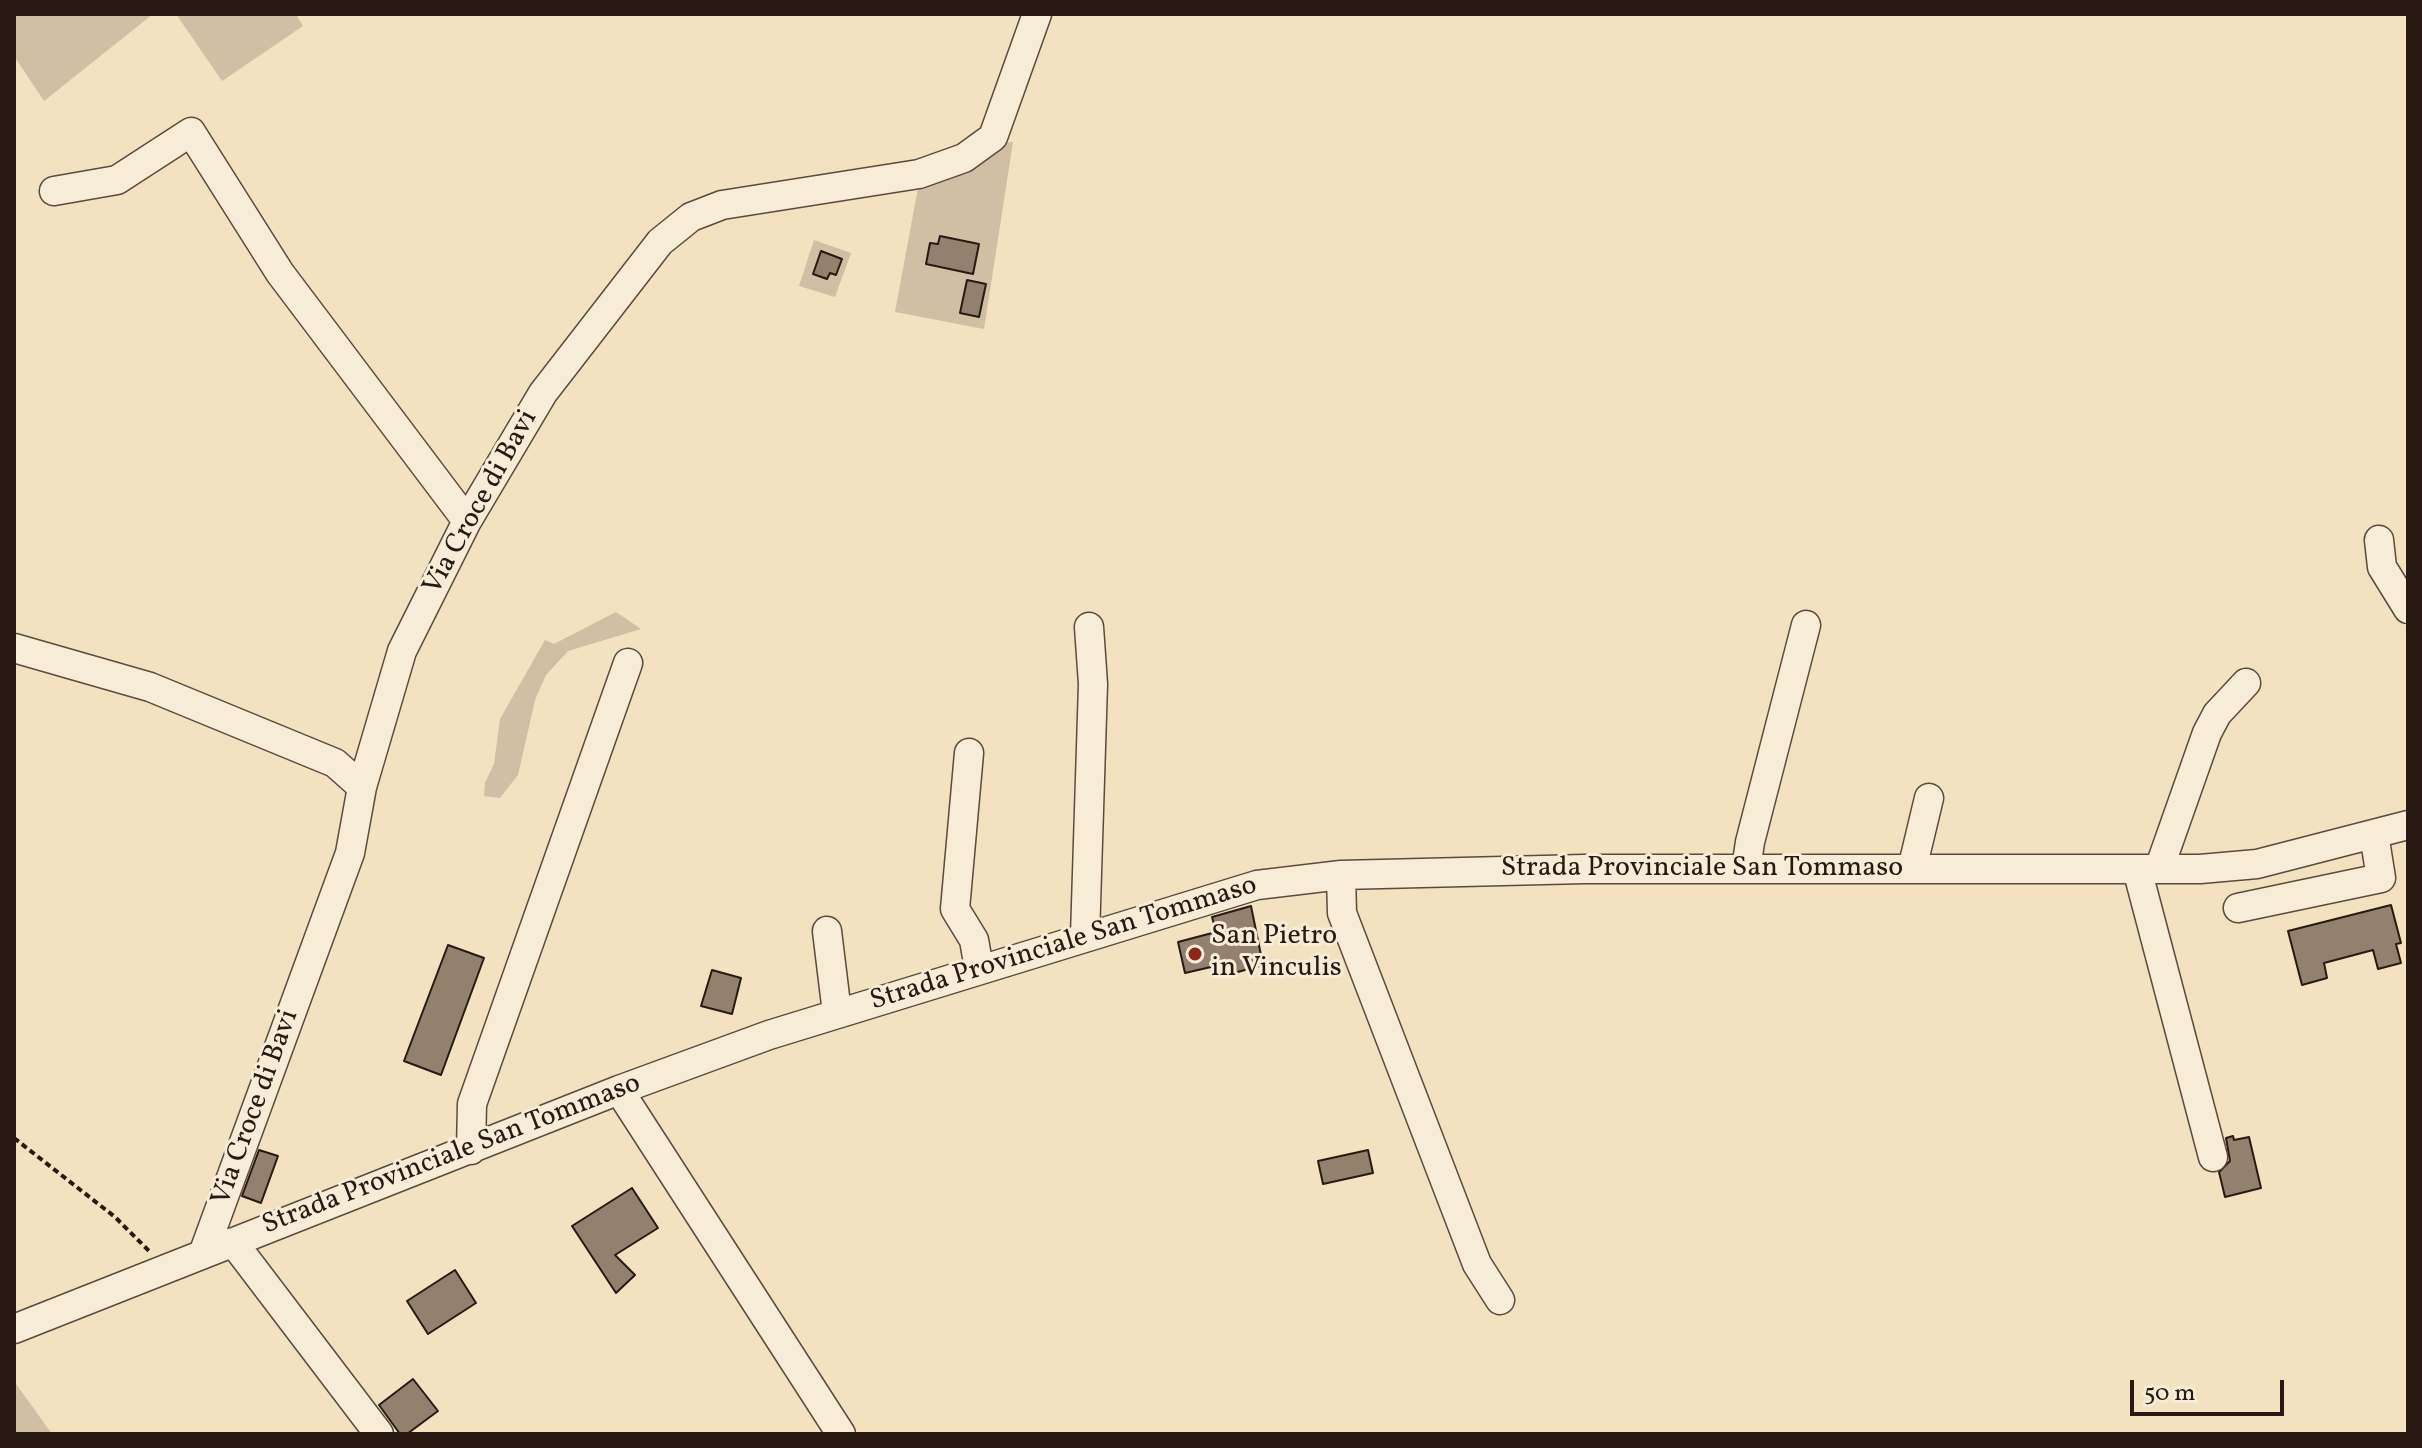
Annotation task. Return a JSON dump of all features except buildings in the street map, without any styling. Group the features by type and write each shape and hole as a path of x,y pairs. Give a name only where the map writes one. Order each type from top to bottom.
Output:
{"street":[{"name":"Via Croce di Bavi","path":"203,1254 350,853 362,787 402,651 467,521 543,393 660,242 691,217 722,205 919,174 964,158 993,137 1037,14"},
{"path":"54,191 117,180 191,132 280,273 467,521"},
{"path":"2379,540 2382,567 2408,609"},
{"path":"1746,869 1750,842 1806,625"},
{"path":"1085,936 1093,684 1089,627"},
{"path":"14,648 150,687 335,763 362,787"},
{"path":"471,1150 472,1104 628,663"},
{"path":"2213,1157 2148,869 2217,714 2246,683"},
{"path":"969,753 955,909 974,940 979,968"},
{"path":"1912,869 1929,798"},
{"name":"Strada Provinciale San Tommaso","path":"14,1329 619,1090 837,1013 1257,885 1341,875 1584,869 2148,869 2257,864 2408,825"},
{"path":"2238,908 2381,878 2374,834"},
{"path":"1341,875 1342,913 1477,1264 1500,1300"},
{"path":"827,931 837,1013"},
{"path":"619,1090 841,1434"},
{"path":"233,1242 379,1434"}],"path":[{"path":"14,1138 115,1217 145,1245 164,1270"}],"shaded area":[{"path":"14,14 153,14 44,101 14,56"},
{"path":"176,14 296,14 303,26 222,81"},
{"path":"1013,142 984,329 895,312 920,177 999,143"},
{"path":"814,240 851,253 835,297 799,286"},
{"path":"616,612 641,629 568,651 546,675 535,700 518,775 500,798 484,796 485,783 494,764 500,719 545,640 554,644"},
{"path":"14,1381 52,1434 14,1434"}],"place":[{"name":"San Pietro in Vinculis","path":"1195,954"}]}
